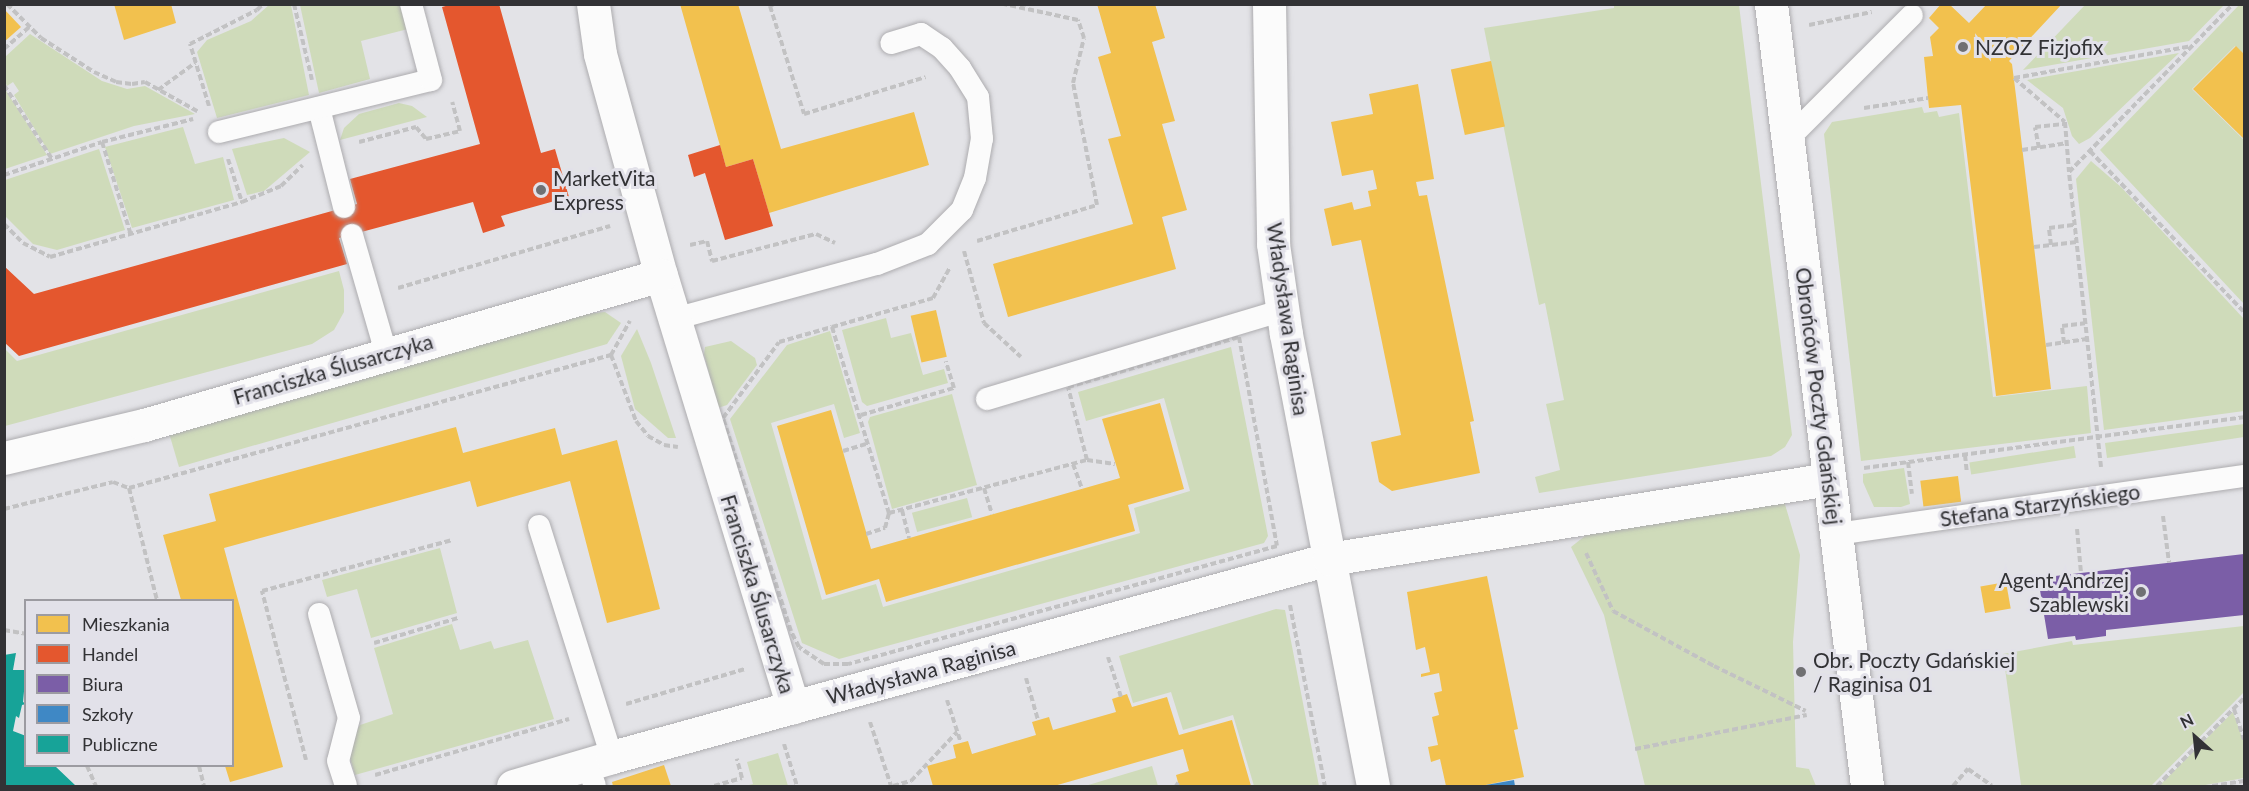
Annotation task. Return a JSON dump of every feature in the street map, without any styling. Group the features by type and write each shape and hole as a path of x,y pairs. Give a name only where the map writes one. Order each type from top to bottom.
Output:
{"street":[{"name":"Franciszka Ślusarczyka","path":"593,4 600,54 661,275 793,707"},
{"name":"Władysława Raginisa","path":"1269,4 1273,244 1282,310 1373,786"},
{"name":"Obrońców Poczty Gdańskiej","path":"1771,4 1788,140 1842,474 1836,534 1867,786"},
{"name":"Franciszka Ślusarczyka","path":"4,458 144,425 661,275"},
{"name":"Władysława Raginisa","path":"513,786 598,769 793,707 1329,559 1842,474"}],"lane":[{"path":"212,121 319,108 431,80 411,4"},
{"path":"1788,140 1912,15"},
{"path":"674,319 877,264 928,244 962,210 975,178 982,139 978,97 960,68 942,48 921,34 891,43"},
{"path":"319,108 344,207"},
{"path":"352,234 386,353"},
{"path":"987,399 1282,310"},
{"name":"Stefana Starzyńskiego","path":"1836,534 2244,476"},
{"path":"539,526 597,711 598,769"},
{"path":"319,614 349,718 338,761 345,785"}],"path":[{"path":"7,4 41,38 94,72 116,82 132,84 145,82 212,121"},
{"path":"212,121 190,44 257,10 262,4"},
{"path":"294,4 319,108"},
{"path":"774,4 770,6 804,114 925,77 934,77"},
{"path":"974,241 1096,205 1073,83 1084,38 1078,20 1004,4"},
{"path":"2069,172 2233,4"},
{"path":"1803,26 1873,12"},
{"path":"4,49 28,27"},
{"path":"2105,496 2069,172 2066,124 2013,78 2192,46"},
{"path":"158,90 195,63"},
{"path":"4,85 52,159"},
{"path":"1813,117 1928,98"},
{"path":"4,175 102,142 194,119"},
{"path":"2039,148 2035,126 2066,124"},
{"path":"4,224 23,243 50,257 209,213 281,186 310,158 329,150 416,127"},
{"path":"102,142 131,235"},
{"path":"2022,150 2067,143"},
{"path":"2090,151 2244,312"},
{"path":"2051,245 2049,228 2075,225"},
{"path":"394,289 611,226"},
{"path":"682,248 707,241 712,261 816,234 844,247"},
{"path":"2034,247 2077,242"},
{"path":"958,254 963,245 984,323 1023,358"},
{"path":"953,262 933,298 779,342 723,418 791,631 799,647 824,664 848,664 1277,546 1239,338 1068,387 1087,460"},
{"path":"622,314 639,321"},
{"path":"2064,342 2062,326 2085,323"},
{"path":"4,509 113,482 129,488 611,354 628,325"},
{"path":"832,327 890,513 885,528 866,534"},
{"path":"2046,345 2087,339"},
{"path":"611,354 636,421 648,436 664,445 684,447"},
{"path":"861,415 954,388 946,362"},
{"path":"1842,474 2097,436 2244,417"},
{"path":"843,451 869,444"},
{"path":"1965,455 1967,473"},
{"path":"890,513 1087,460 1115,464"},
{"path":"1073,464 1082,489"},
{"path":"129,488 158,599"},
{"path":"984,488 992,514"},
{"path":"902,510 909,538"},
{"path":"2162,514 2169,563"},
{"path":"2076,526 2081,573"},
{"path":"1584,551 1613,611 1807,713 1635,749"},
{"path":"1289,601 1325,786"},
{"path":"374,644 458,618"},
{"path":"4,630 24,634"},
{"path":"1107,653 1121,697"},
{"path":"345,785 754,667"},
{"path":"1025,675 1038,720"},
{"path":"946,697 961,743"},
{"path":"2157,786 2244,698"},
{"path":"2234,709 2244,739"},
{"path":"869,719 892,786 911,781 957,732"},
{"path":"784,744 797,786"},
{"path":"88,767 96,786"},
{"path":"199,767 204,786"},
{"path":"1953,786 1968,769 1992,786"},
{"path":"911,781 913,786"},
{"path":"2212,786 2244,781"}],"green space":[{"path":"269,5 291,5 309,95 217,118 197,52 207,40 251,21"},
{"path":"300,5 401,5 408,29 361,41 370,79 319,93"},
{"path":"1614,5 1739,5 1792,435 1785,447 1771,456 1539,493 1535,477 1560,470 1546,404 1564,400 1545,303 1539,305 1484,28 1614,8"},
{"path":"2085,5 2224,5 2189,41 2023,70"},
{"path":"2239,5 2244,5 2244,54 2235,46 2192,89 2244,140 2244,304 2100,150"},
{"path":"30,34 102,81 127,89 145,86 195,114 134,126 50,154 14,95 19,91 13,82 7,86 5,82 5,57"},
{"path":"2179,53 2090,138 2079,144 2072,136 2063,108 2027,80"},
{"path":"5,89 47,155 4,169"},
{"path":"399,103 412,106 427,117 340,140 344,128 359,114"},
{"path":"1922,107 1924,113 1937,111 1939,117 1959,113 1993,397 2087,386 2091,433 1861,461 1824,134 1832,122"},
{"path":"183,127 195,164 223,157 234,200 132,228 105,147"},
{"path":"284,138 310,152 264,191 247,195 232,149"},
{"path":"99,149 125,230 57,250 33,244 5,216 5,180"},
{"path":"2091,161 2121,187 2244,319 2244,411 2104,430 2076,179"},
{"path":"339,271 344,290 344,312 334,330 312,344 5,426 5,349 17,361"},
{"path":"605,312 621,323 607,344 179,467 169,433 585,314"},
{"path":"886,318 891,338 911,333 923,375 944,369 948,383 867,406 862,402 842,330"},
{"path":"637,329 676,438 668,438 635,409 621,356"},
{"path":"830,331 860,433 844,438 834,404 771,423 822,600 876,584 883,607 1140,533 1134,508 1190,491 1164,398 1086,421 1078,392 1231,347 1268,536 1264,543 839,659 802,643 730,419 787,345"},
{"path":"731,341 755,358 757,365 727,405 718,408 704,354 705,347"},
{"path":"952,394 977,485 892,509 868,422 870,417"},
{"path":"2244,424 2244,437 2107,458 2105,443"},
{"path":"2074,446 2076,458 1971,474 1969,463"},
{"path":"1904,468 1910,504 1901,507 1874,507 1863,482 1863,474"},
{"path":"967,498 972,517 917,532 912,513"},
{"path":"1784,501 1800,555 1793,642 1796,767 1809,769 1816,786 1645,786 1604,615 1571,547 1595,528"},
{"path":"440,548 457,613 371,638 357,589 327,597 322,580"},
{"path":"1276,609 1285,610 1319,786 1254,786 1233,715 1183,730 1171,692 1133,703 1119,656"},
{"path":"452,624 460,650 491,641 494,649 528,640 554,719 355,775 348,751 354,734 360,725 393,714 374,648"},
{"path":"2244,626 2244,692 2151,786 2015,786 2021,785 2003,654 2072,641 2073,645"},
{"path":"2233,712 2244,743 2244,778 2200,786 2159,786"},
{"path":"778,753 788,786 745,786 753,784 747,762"},
{"path":"1152,766 1158,786 1085,786"}],"building: Mieszkania":[{"path":"114,4 171,4 176,23 124,40"},
{"path":"680,4 738,4 781,149 914,112 929,165 769,213 753,159 726,167"},
{"path":"1097,4 1155,4 1165,38 1152,42 1175,121 1162,124 1187,210 1162,217 1176,269 1008,317 993,264 1133,224 1108,139 1121,136 1098,57 1111,53"},
{"path":"1941,4 1949,4 1969,23 1987,4 2062,4 2009,61 2012,64 2051,389 1996,396 1961,105 1929,108 1924,57 1933,56 1930,37 1939,28 1929,18"},
{"path":"4,9 21,27 4,42"},
{"path":"2236,46 2244,54 2244,139 2193,89"},
{"path":"1491,61 1505,127 1465,135 1451,70"},
{"path":"1418,84 1434,179 1416,182 1419,196 1427,195 1474,421 1470,422 1480,473 1392,491 1379,482 1371,442 1401,435 1361,240 1332,246 1324,209 1352,202 1354,210 1371,206 1368,191 1377,189 1373,170 1342,176 1331,122 1373,114 1369,94"},
{"path":"936,310 947,357 921,363 911,316"},
{"path":"1160,403 1184,489 1128,505 1135,531 886,602 879,579 826,595 777,426 831,410 871,549 1120,478 1102,419"},
{"path":"456,427 463,453 555,428 562,455 617,440 660,609 607,623 570,481 477,507 470,481 224,548 283,767 230,782 225,767 234,767 234,599 181,599 163,535 216,521 209,494"},
{"path":"1958,476 1961,502 1923,506 1920,481"},
{"path":"1487,576 1518,729 1514,730 1524,777 1481,786 1446,786 1440,759 1431,762 1428,747 1438,745 1432,717 1439,715 1434,693 1442,691 1439,673 1421,677 1421,674 1430,672 1425,647 1416,650 1407,592"},
{"path":"2006,582 2011,609 1985,613 1980,587"},
{"path":"1127,694 1132,707 1167,697 1179,735 1232,720 1251,786 1179,786 1176,775 1189,771 1183,749 1054,786 933,786 927,766 956,758 953,745 968,741 972,754 1036,735 1032,722 1049,717 1053,730 1116,712 1112,699"},
{"path":"664,765 671,786 613,786 612,782"}],"building: Handel":[{"path":"453,4 499,4 541,153 555,149 569,197 501,216 505,226 483,233 473,202 339,238 347,264 19,356 4,342 4,266 34,294 357,204 350,179 480,144 442,7"},
{"path":"720,145 726,167 753,159 773,226 725,240 705,173 694,177 688,155"}],"building: Biura":[{"path":"2244,554 2244,615 2106,630 2106,636 2076,640 2075,636 2048,639 2038,578"}],"building: Szkoły":[{"path":"1514,780 1515,786 1486,786 1486,785"}],"building: Publiczne":[{"path":"16,653 13,670 24,670 24,704 19,718 16,716 13,731 24,735 24,767 56,767 76,786 4,786 4,655"}],"place":[{"name":"NZOZ Fizjofix","path":"1963,47"},
{"name":"MarketVita Express","path":"541,190"},
{"name":"Agent Andrzej Szablewski","path":"2141,592"},
{"name":"Obr. Poczty Gdańskiej / Raginisa 01","path":"1801,672"}]}
